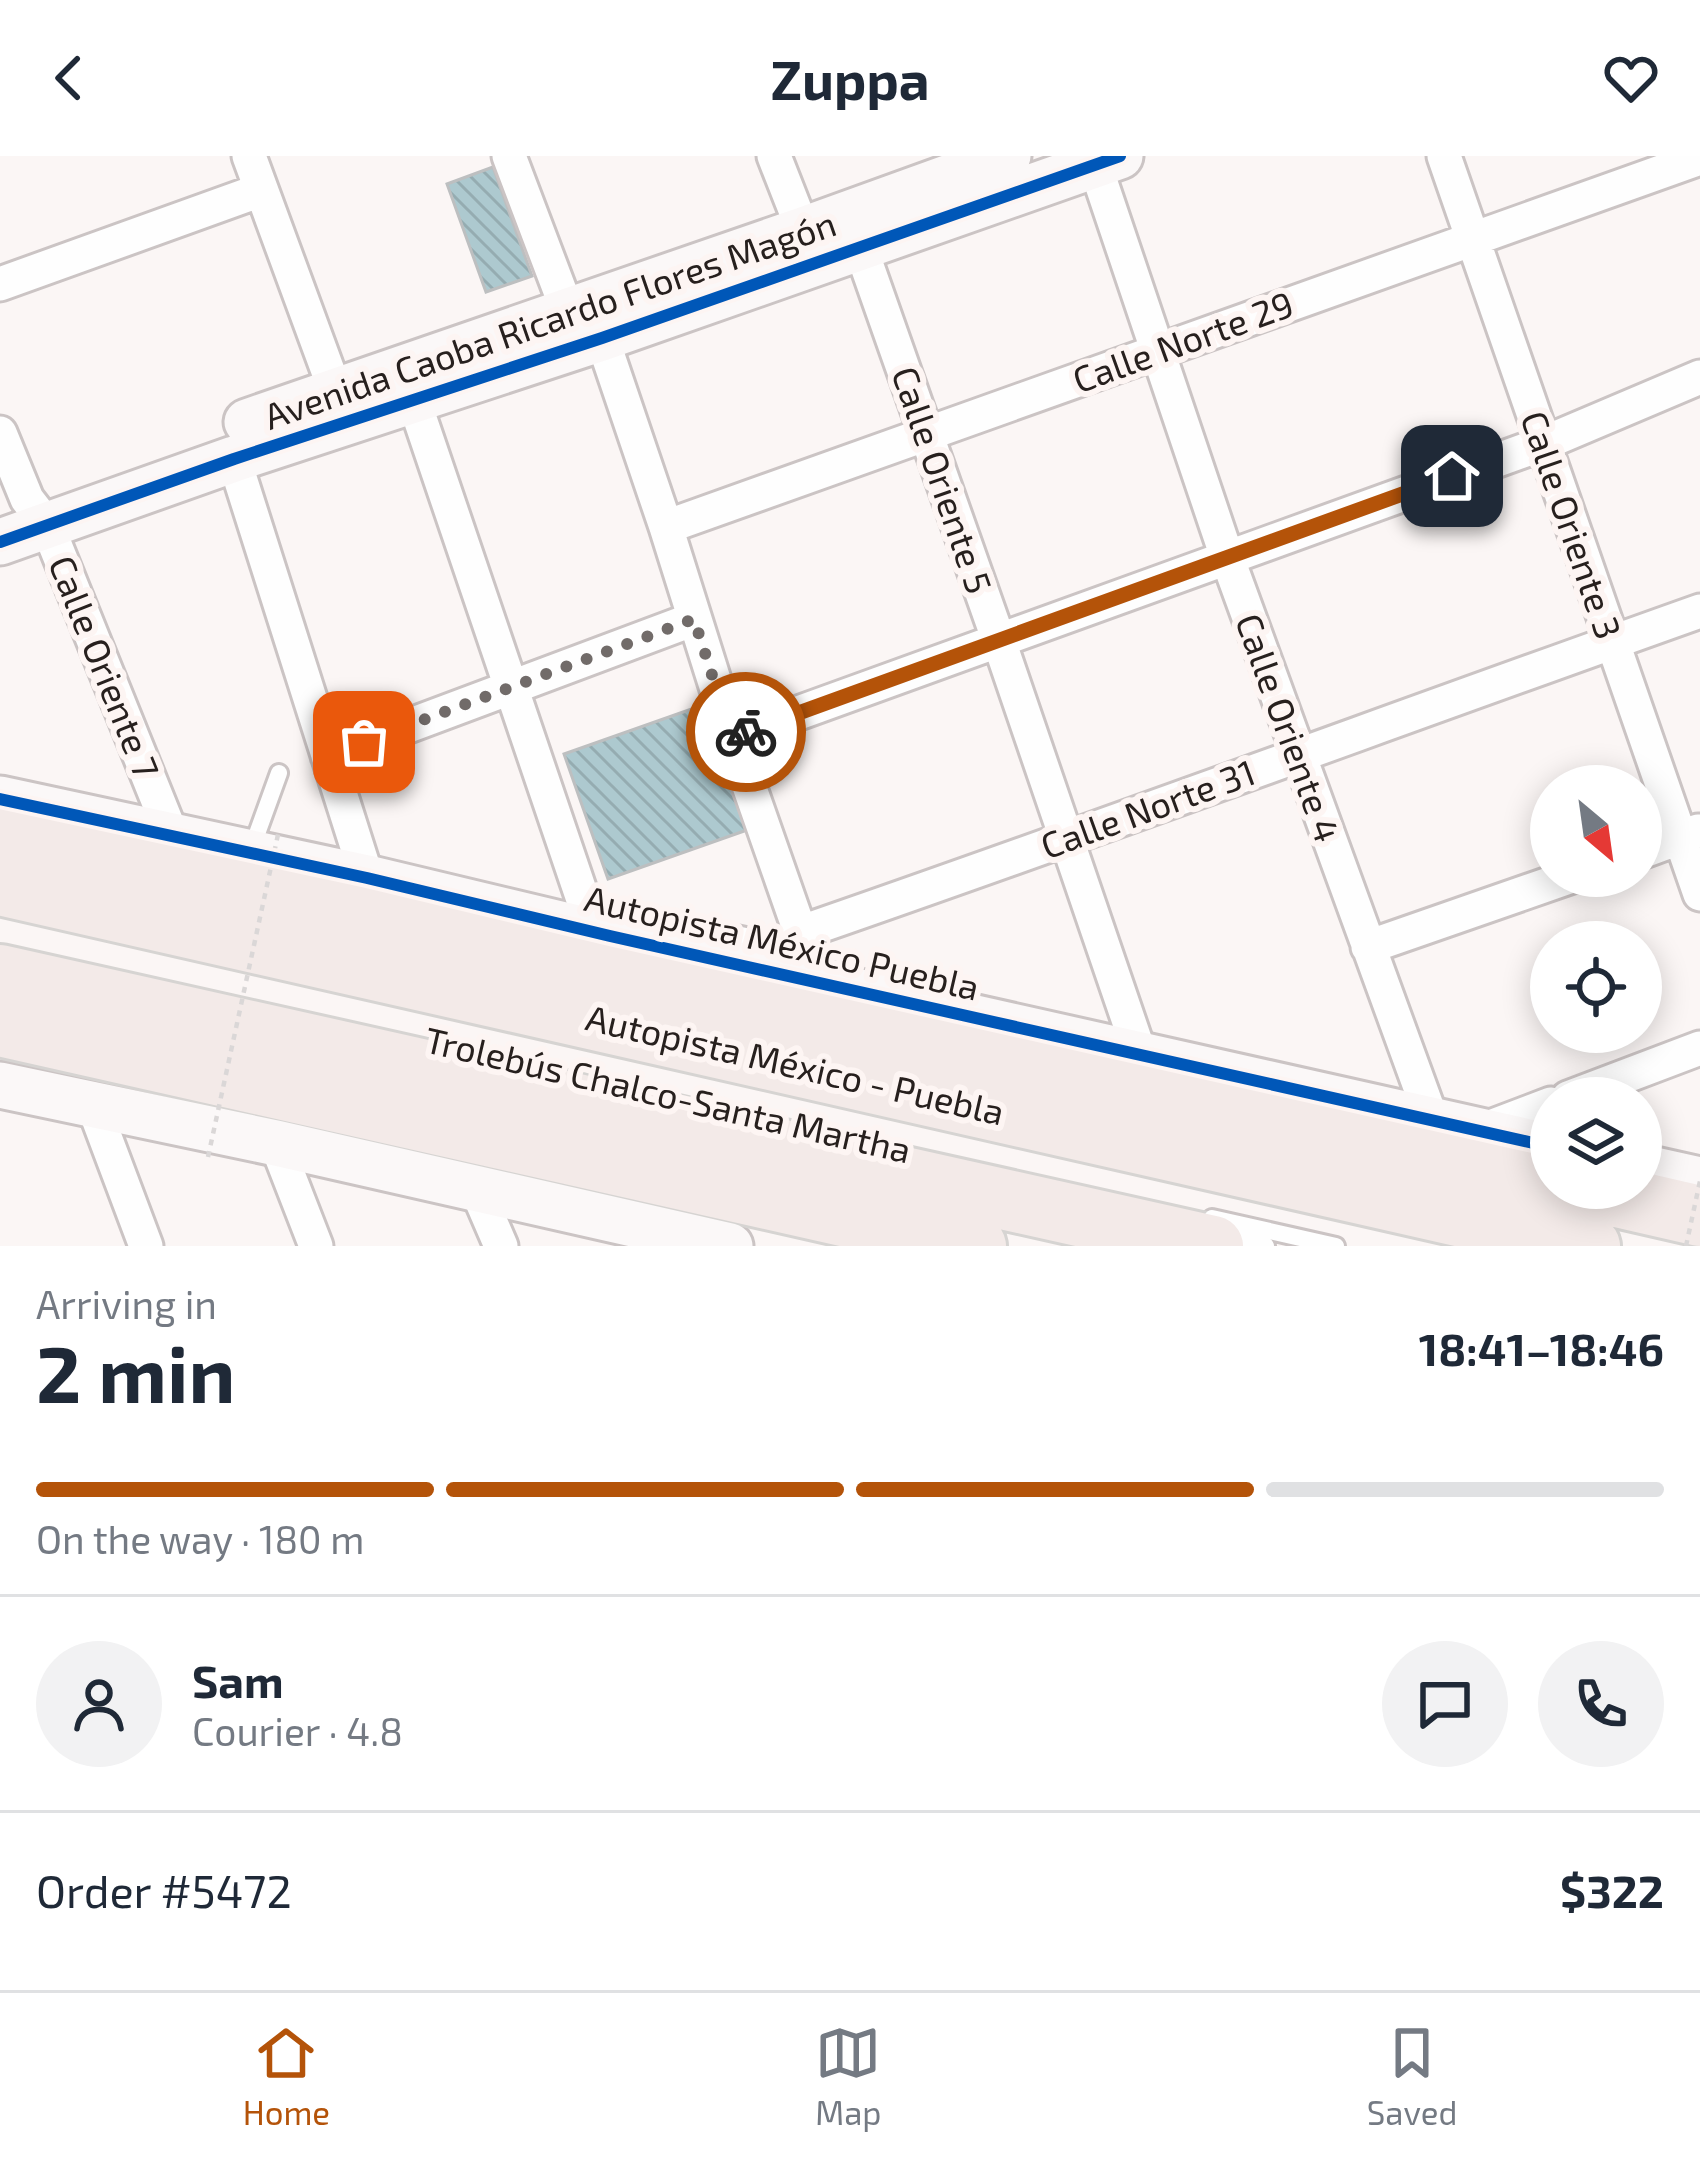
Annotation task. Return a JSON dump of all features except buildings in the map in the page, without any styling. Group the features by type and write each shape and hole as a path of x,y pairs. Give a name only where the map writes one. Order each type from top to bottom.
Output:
{"highway":[{"name":"Autopista México Puebla","path":"0,832 1428,1136 1530,1174"},
{"name":"Autopista México - Puebla","path":"0,885 1590,1246"},
{"path":"0,975 1205,1230"},
{"path":"0,1026 976,1246"},
{"path":"1662,1207 1700,1216"}],"street":[{"path":"249,156 341,406"},
{"path":"509,156 585,325 666,526 799,933 800,978"},
{"path":"774,156 803,230"},
{"name":"Avenida Caoba Ricardo Flores Magón","path":"25,511 233,459 341,406 414,401 803,230 1009,156"},
{"name":"Calle Oriente 3","path":"1444,156 1612,642 1690,834 1700,894"},
{"name":"Calle Norte 29","path":"666,526 1700,158"},
{"name":"Avenida Caoba Ricardo Flores Magón","path":"0,542 25,511 585,325 860,246 1107,160"},
{"name":"Calle Oriente 4","path":"1107,160 1157,351 1368,947 1428,1136"},
{"path":"0,284 261,190"},
{"name":"Calle Oriente 5","path":"860,246 1140,1054"},
{"path":"732,737 1542,443 1700,376"},
{"path":"414,401 510,688 602,934"},
{"name":"Calle Oriente 7","path":"0,433 25,511 173,838"},
{"path":"233,459 367,878"},
{"name":"Calle Norte 31","path":"799,933 1700,610"},
{"path":"328,756 694,619"},
{"name":"Autopista México Puebla","path":"0,800 173,838 264,842 367,878 1140,1054 1428,1136 1480,1131 1530,1142"},
{"path":"1368,947 1530,891"},
{"path":"1623,1077 1700,1048"},
{"path":"0,1085 730,1246"},
{"path":"93,1105 146,1246"},
{"path":"1480,1131 1530,1112"},
{"path":"276,1143 316,1246"},
{"path":"1662,1172 1700,1181"},
{"path":"476,1188 501,1246"}],"lane":[{"path":"264,842 279,772"},
{"path":"0,963 1266,1246"},
{"path":"1205,1230 1336,1246"}],"path":[{"path":"208,1156 264,842"},
{"path":"1686,1246 1700,1181"}],"cycle path":[{"path":"0,542 1120,156"},
{"path":"0,799 1530,1142"}],"way so far":[{"path":"364,742 694,619 732,737 746,732"}],"route":[{"path":"746,732 1452,476"}]}
